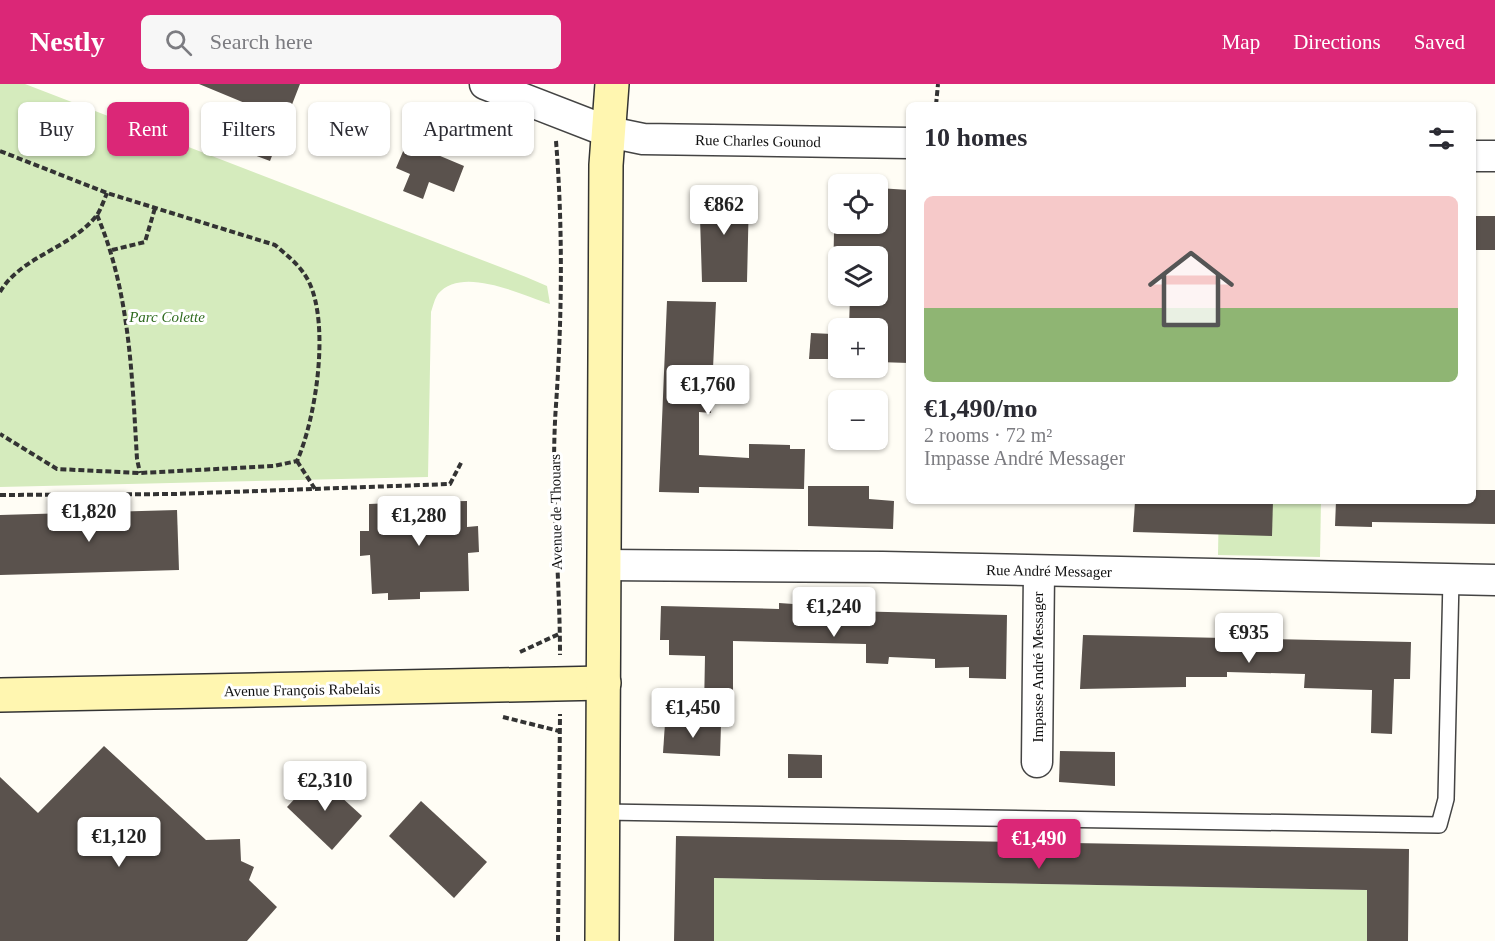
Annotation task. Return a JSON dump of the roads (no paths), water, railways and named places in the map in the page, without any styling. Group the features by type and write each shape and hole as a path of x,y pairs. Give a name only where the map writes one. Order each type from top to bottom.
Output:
{"street":[{"name":"Rue Charles Gounod","path":"486,84 609,132 643,139 906,143"},
{"path":"602,941 603,565 609,132 612,84"},
{"path":"1476,156 1495,156"},
{"name":"Rue André Messager","path":"603,565 1495,580"},
{"name":"Impasse André Messager","path":"1037,762 1039,571"},
{"name":"Avenue François Rabelais","path":"0,695 604,683"}],"lane":[{"path":"603,812 1439,825 1446,799 1450,579"}],"park label":[{"name":"Parc Colette","path":"167,317"}]}
